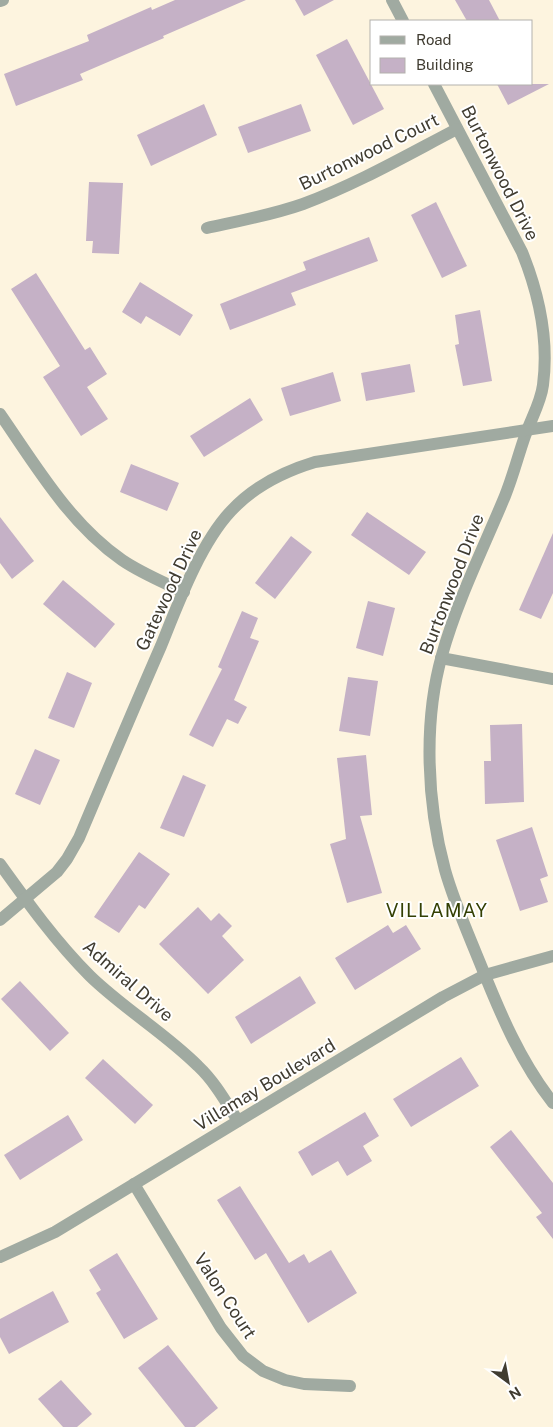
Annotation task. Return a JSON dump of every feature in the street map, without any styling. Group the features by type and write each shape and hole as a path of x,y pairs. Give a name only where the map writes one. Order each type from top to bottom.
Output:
{"street":[{"path":"392,0 402,20"},
{"name":"Burtonwood Drive","path":"435,85 522,252 538,299 544,345 543,388 506,492 451,625 441,658 434,696 430,735 430,784 435,826 445,870 457,906 514,1042 537,1083 553,1103"},
{"name":"Burtonwood Court","path":"207,228 274,213 303,204 347,185 457,128"},
{"path":"0,414 51,488 83,527 124,562 184,592"},
{"name":"Gatewood Drive","path":"0,920 57,872 67,859 79,838 184,592 221,522 249,494 273,478 315,462 553,426"},
{"path":"441,658 553,679"},
{"name":"Admiral Drive","path":"0,864 52,934 90,977 118,1001 175,1044 200,1067 217,1087 238,1121"},
{"name":"Villamay Boulevard","path":"0,1257 55,1232 443,997 485,975 553,956"},
{"name":"Valon Court","path":"134,1184 221,1328 243,1356 263,1371 285,1380 304,1384 350,1386"}],"building":[{"path":"175,0 246,0 80,74 83,80 16,106 4,74 89,41 87,35 151,7 152,10"},
{"path":"295,0 334,0 304,16"},
{"path":"455,0 489,0 499,20 466,20"},
{"path":"347,39 384,109 353,125 316,55"},
{"path":"549,84 508,105 498,85"},
{"path":"204,104 217,135 151,166 137,135"},
{"path":"301,104 311,131 248,153 238,127"},
{"path":"89,182 123,183 119,254 92,253 93,241 86,241"},
{"path":"436,202 467,266 442,278 411,215"},
{"path":"369,237 378,261 291,293 296,305 230,330 220,304 306,270 303,262"},
{"path":"36,273 85,350 90,347 107,374 87,387 108,419 81,436 43,377 60,366 11,289"},
{"path":"140,282 193,315 180,336 146,316 141,324 122,312"},
{"path":"480,310 492,381 463,386 455,345 459,344 455,315"},
{"path":"410,364 415,392 366,401 361,373"},
{"path":"333,372 341,401 290,416 281,388"},
{"path":"250,398 263,420 204,457 190,436"},
{"path":"131,464 179,483 167,511 120,492"},
{"path":"367,512 426,552 409,575 351,535"},
{"path":"0,517 34,561 12,579 0,563"},
{"path":"553,533 553,593 541,619 519,610"},
{"path":"291,536 312,552 275,599 255,583"},
{"path":"63,580 115,624 95,648 43,604"},
{"path":"368,601 395,608 383,656 356,648"},
{"path":"242,611 258,618 250,638 259,641 234,700 247,707 238,724 227,719 213,747 189,735 222,669 218,667"},
{"path":"67,672 92,683 74,728 48,718"},
{"path":"348,677 378,681 370,736 339,731"},
{"path":"522,724 524,802 485,804 484,761 491,761 490,725"},
{"path":"35,749 60,760 40,805 15,794"},
{"path":"366,755 372,815 360,816 382,893 347,903 330,844 346,839 337,758"},
{"path":"183,775 206,785 184,837 160,828"},
{"path":"532,827 548,876 540,879 548,902 520,911 496,840"},
{"path":"139,852 170,874 145,909 139,905 119,933 94,917"},
{"path":"198,907 211,921 219,913 232,926 222,936 244,960 208,994 159,944"},
{"path":"388,925 393,933 406,925 421,949 355,990 335,958"},
{"path":"300,976 316,1003 251,1044 235,1017"},
{"path":"20,981 69,1033 50,1051 1,999"},
{"path":"461,1057 479,1086 411,1127 393,1099"},
{"path":"103,1059 153,1105 135,1124 85,1078"},
{"path":"365,1112 379,1136 363,1146 372,1161 347,1176 338,1161 312,1176 298,1152"},
{"path":"68,1115 83,1140 20,1180 4,1155"},
{"path":"511,1130 553,1183 553,1239 536,1217 542,1213 490,1147"},
{"path":"240,1186 289,1263 304,1254 309,1263 331,1250 357,1293 308,1323 266,1253 255,1260 217,1200"},
{"path":"117,1253 158,1319 124,1339 96,1293 101,1290 89,1270"},
{"path":"53,1291 69,1322 9,1354 0,1337 0,1319"},
{"path":"168,1345 218,1408 195,1427 185,1427 138,1368"},
{"path":"61,1380 92,1414 77,1427 63,1427 38,1399"}],"district":[{"name":"VILLAMAY","path":"437,910"}]}
